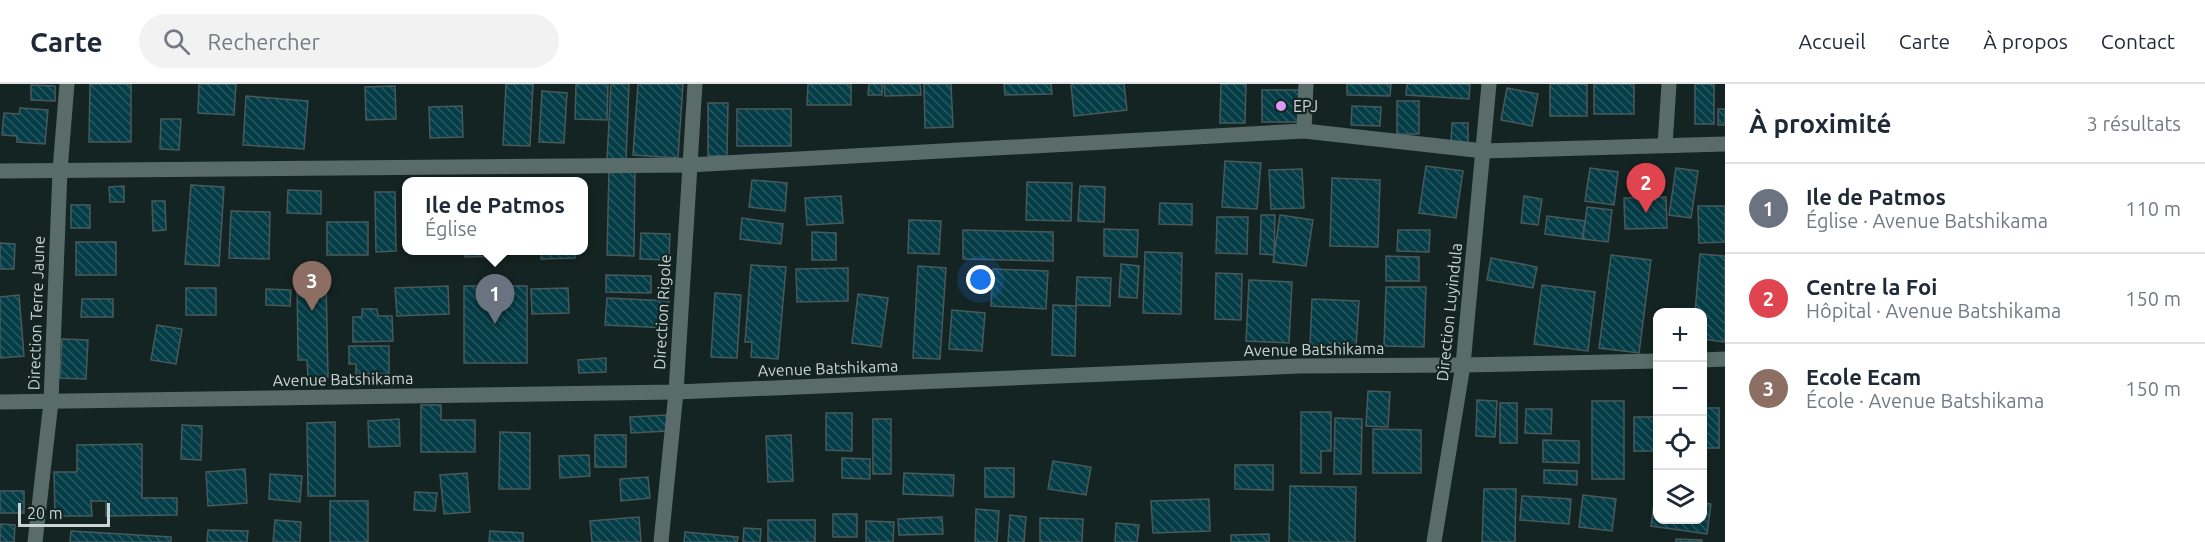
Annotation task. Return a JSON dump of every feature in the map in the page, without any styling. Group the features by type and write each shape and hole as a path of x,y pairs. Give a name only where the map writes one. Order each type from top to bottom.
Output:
{"street":[{"name":"Direction Terre Jaune","path":"35,542 51,402 60,170 67,84"},
{"name":"Direction Rigole","path":"661,542 676,393 695,84"},
{"path":"1304,130 1306,84"},
{"name":"Direction Luyindula","path":"1434,542 1463,365 1489,84"},
{"path":"1665,145 1669,84"},
{"path":"0,171 689,165 1304,130 1484,151 1725,144"},
{"path":"1707,360 1725,359"},
{"name":"Avenue Batshikama","path":"0,402 676,393 1299,366 1653,361"}],"building":[{"path":"90,84 131,84 131,142 89,142"},
{"path":"199,84 236,84 234,115 198,113"},
{"path":"506,84 533,84 530,146 503,145"},
{"path":"576,84 608,84 607,120 575,119"},
{"path":"611,84 629,84 626,161 607,160"},
{"path":"638,84 683,84 678,158 633,155"},
{"path":"808,84 851,84 851,105 807,105"},
{"path":"869,84 882,84 882,95 868,95"},
{"path":"884,84 920,84 921,95 885,96"},
{"path":"924,84 951,84 953,127 925,128"},
{"path":"1004,84 1051,84 1052,94 1005,95"},
{"path":"1071,84 1124,84 1127,110 1074,116"},
{"path":"1221,84 1246,84 1245,123 1220,123"},
{"path":"1347,84 1391,84 1390,96 1347,95"},
{"path":"1407,84 1470,84 1469,99 1406,95"},
{"path":"1550,84 1587,84 1587,116 1550,116"},
{"path":"1594,84 1634,84 1634,114 1594,114"},
{"path":"1695,84 1714,84 1714,124 1695,124"},
{"path":"31,85 55,86 55,101 31,100"},
{"path":"395,86 396,119 366,120 365,87"},
{"path":"1507,88 1538,94 1532,126 1501,120"},
{"name":"EPJ","path":"1262,90 1301,90 1301,122 1262,122"},
{"path":"542,91 567,93 564,143 539,142"},
{"path":"246,96 308,101 304,149 243,145"},
{"path":"1397,101 1419,101 1419,134 1397,134"},
{"path":"708,103 728,103 727,156 708,156"},
{"path":"462,106 463,137 430,138 429,107"},
{"path":"1352,106 1381,107 1380,126 1351,125"},
{"path":"20,108 48,110 45,144 17,142 17,136 2,135 4,113 19,114"},
{"path":"737,109 791,109 791,146 737,146"},
{"path":"1718,109 1725,109 1725,125 1718,125"},
{"path":"161,119 181,119 179,150 160,149"},
{"path":"1452,123 1468,123 1468,143 1451,143"},
{"path":"1225,161 1261,163 1257,209 1222,207"},
{"path":"1426,166 1463,171 1456,218 1419,213"},
{"path":"1590,168 1618,172 1614,205 1585,201"},
{"path":"1676,168 1698,171 1691,218 1669,215"},
{"path":"609,169 635,170 634,256 607,255"},
{"path":"1302,169 1304,208 1271,209 1269,170"},
{"path":"1332,178 1380,180 1378,247 1330,246"},
{"path":"752,180 787,183 785,211 749,207"},
{"path":"1027,182 1072,183 1071,221 1026,220"},
{"path":"191,185 224,187 219,266 185,264"},
{"path":"124,186 124,202 110,202 109,187"},
{"path":"1080,186 1105,187 1104,222 1078,221"},
{"path":"288,190 321,191 321,214 287,213"},
{"path":"375,192 395,192 396,251 376,252"},
{"path":"841,196 843,223 807,225 805,198"},
{"path":"1524,196 1542,199 1538,225 1521,223"},
{"path":"1666,197 1667,228 1625,229 1624,198"},
{"path":"152,201 165,201 166,230 153,231"},
{"path":"1160,203 1192,204 1192,225 1159,224"},
{"path":"71,205 90,205 90,228 71,228"},
{"path":"1698,206 1725,206 1725,242 1699,243"},
{"path":"1587,207 1612,210 1608,242 1583,239"},
{"path":"231,211 270,212 269,259 229,258"},
{"path":"1261,215 1275,215 1274,255 1260,254"},
{"path":"1280,215 1313,220 1306,266 1273,262"},
{"path":"1547,216 1585,221 1582,239 1545,234"},
{"path":"1217,217 1248,217 1247,254 1216,253"},
{"path":"742,218 783,224 781,244 740,239"},
{"path":"909,220 941,221 939,254 908,253"},
{"path":"327,222 368,222 368,255 327,255"},
{"path":"1104,229 1138,230 1137,257 1104,256"},
{"path":"963,230 1053,232 1053,261 963,259"},
{"path":"1398,230 1430,230 1429,252 1397,251"},
{"path":"812,232 836,233 836,260 812,260"},
{"path":"641,233 670,234 669,260 640,259"},
{"path":"76,242 116,242 116,275 76,275"},
{"path":"0,243 15,244 14,269 0,269"},
{"path":"1145,252 1182,253 1181,314 1143,313"},
{"path":"1700,254 1725,256 1725,342 1707,340 1707,308 1695,308"},
{"path":"465,255 505,255 505,256 465,257"},
{"path":"541,255 575,255 575,258 541,259"},
{"path":"1611,255 1651,260 1639,353 1599,348"},
{"path":"1386,256 1419,257 1419,281 1386,281"},
{"path":"1491,258 1537,267 1533,288 1487,280"},
{"path":"1121,264 1139,266 1137,298 1119,297"},
{"path":"751,265 786,267 778,359 751,357 752,342 745,342"},
{"path":"918,266 946,268 940,359 913,358"},
{"path":"848,268 848,301 797,302 796,269"},
{"path":"993,269 1048,271 1046,309 991,306"},
{"path":"1216,273 1242,274 1241,320 1215,319"},
{"path":"606,275 651,276 651,293 606,292"},
{"path":"1077,277 1111,278 1110,306 1076,305"},
{"path":"297,278 326,278 328,377 308,377 307,360 298,360"},
{"path":"1249,280 1292,282 1289,343 1246,341"},
{"path":"1542,285 1595,292 1588,351 1534,344"},
{"path":"448,286 449,314 397,316 395,288"},
{"path":"464,286 527,286 527,363 464,363"},
{"path":"1386,287 1426,287 1424,347 1384,346"},
{"path":"186,288 216,288 216,315 186,315"},
{"path":"568,288 569,313 532,314 531,289"},
{"path":"266,289 291,290 290,306 266,305"},
{"path":"715,293 741,295 737,358 711,357"},
{"path":"858,294 888,298 881,347 852,343"},
{"path":"19,295 24,356 0,358 0,297"},
{"path":"607,298 669,301 668,328 605,325"},
{"path":"82,299 113,299 113,317 81,317"},
{"path":"1312,299 1359,301 1356,347 1310,345"},
{"path":"1053,305 1076,306 1075,356 1052,355"},
{"path":"362,309 377,309 378,316 392,316 393,341 353,342 353,317 362,317"},
{"path":"952,310 985,313 982,351 949,349"},
{"path":"157,325 182,329 176,364 151,360"},
{"path":"62,339 88,340 86,379 60,378"},
{"path":"349,346 389,346 389,374 356,374 356,364 349,364"},
{"path":"606,358 606,372 579,373 578,360"},
{"path":"1368,391 1390,392 1388,427 1366,426"},
{"path":"1477,400 1497,401 1495,437 1476,436"},
{"path":"1592,401 1624,401 1624,479 1592,479"},
{"path":"1500,403 1517,403 1517,443 1500,443"},
{"path":"421,405 441,405 441,420 475,420 475,452 421,452"},
{"path":"1707,408 1719,408 1719,448 1707,448"},
{"path":"1526,409 1552,409 1551,434 1525,433"},
{"path":"1301,412 1331,412 1331,451 1321,451 1321,473 1301,473"},
{"path":"826,413 852,413 852,451 826,450"},
{"path":"667,415 668,431 631,433 630,417"},
{"path":"1634,417 1653,417 1653,451 1634,451"},
{"path":"1335,418 1362,419 1361,474 1334,474"},
{"path":"399,419 400,446 369,447 368,421"},
{"path":"873,419 891,419 891,474 873,474"},
{"path":"335,422 335,496 308,496 307,423"},
{"path":"182,425 202,426 201,460 181,459"},
{"path":"1373,429 1421,430 1421,473 1373,473"},
{"path":"500,432 530,433 530,489 499,489"},
{"path":"595,435 626,435 626,467 595,467"},
{"path":"791,435 793,481 768,482 766,436"},
{"path":"1543,440 1579,441 1579,463 1543,462"},
{"path":"142,444 142,498 177,498 177,515 106,516 106,501 91,501 92,516 55,516 54,472 77,472 77,445"},
{"path":"589,455 590,476 560,478 559,456"},
{"path":"842,458 870,459 870,479 842,478"},
{"path":"1053,461 1091,467 1086,495 1048,489"},
{"path":"1235,465 1273,465 1273,490 1235,489"},
{"path":"985,468 1014,468 1014,497 985,497"},
{"path":"245,469 247,503 208,506 206,472"},
{"path":"1544,470 1577,471 1577,485 1544,483"},
{"path":"467,473 470,512 444,514 440,475"},
{"path":"904,473 954,475 953,496 903,494"},
{"path":"270,474 302,476 300,502 269,499"},
{"path":"648,477 650,498 621,501 620,479"},
{"path":"1290,486 1356,487 1355,542 1289,542"},
{"path":"1484,489 1516,489 1515,542 1482,542"},
{"path":"0,491 24,491 24,513 0,513"},
{"path":"415,492 437,493 435,511 414,510"},
{"path":"1583,495 1616,499 1612,531 1579,527"},
{"path":"1522,496 1571,499 1569,524 1520,520"},
{"path":"1209,499 1210,531 1153,533 1151,501"},
{"path":"330,501 368,501 368,542 330,542"},
{"path":"1707,503 1711,504 1707,534 1651,526 1653,511 1653,524 1707,524"},
{"path":"976,509 999,511 997,542 975,542"},
{"path":"833,514 857,514 857,537 833,537"},
{"path":"1010,515 1026,517 1024,542 1008,542"},
{"path":"639,517 641,542 592,542 590,521"},
{"path":"942,517 943,534 899,535 898,519"},
{"path":"1040,518 1083,519 1082,542 1040,542"},
{"path":"275,520 301,522 300,542 273,542"},
{"path":"768,520 815,520 815,542 768,542"},
{"path":"866,521 894,522 893,542 866,542"},
{"path":"1116,523 1139,525 1137,542 1115,542"},
{"path":"0,524 15,525 14,542 0,542"},
{"path":"744,528 761,529 760,542 743,542"},
{"path":"208,530 248,531 247,542 207,542"},
{"path":"71,531 171,537 171,542 70,542"},
{"path":"490,531 523,533 523,542 489,542"},
{"path":"685,532 738,537 737,542 684,542"},
{"path":"1269,534 1269,542 1231,542 1231,535"},
{"path":"1676,539 1702,540 1702,542 1676,542"}],"place":[{"name":"EPJ","path":"1281,106"},
{"name":"Centre la Foi","path":"1646,213"},
{"name":"Ecole Ecam","path":"312,311"},
{"name":"Ile de Patmos","path":"495,324"}]}
